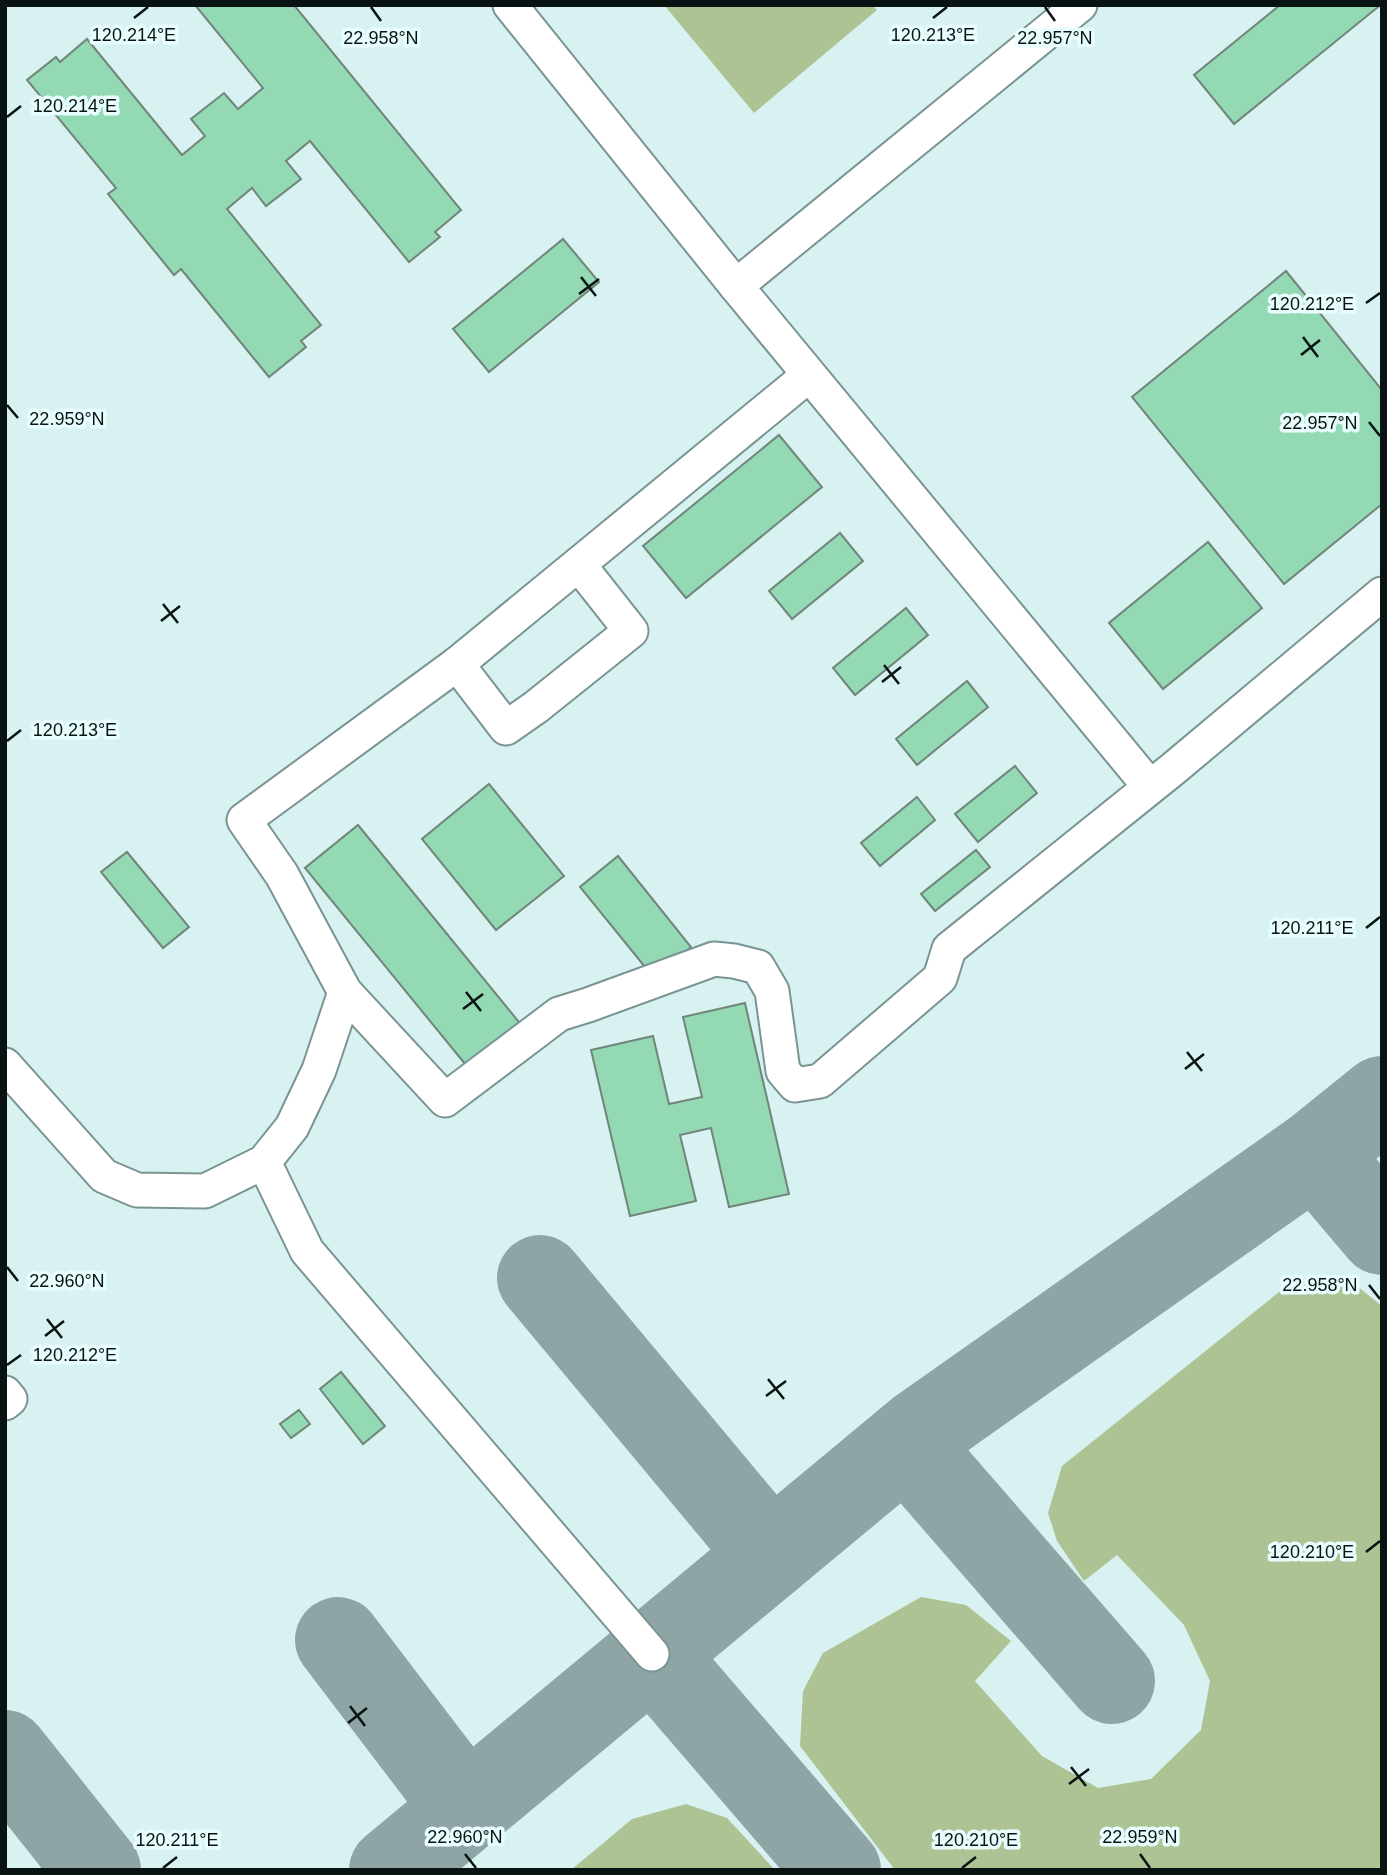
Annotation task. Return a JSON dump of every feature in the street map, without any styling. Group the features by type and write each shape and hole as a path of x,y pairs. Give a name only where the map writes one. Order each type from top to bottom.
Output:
{"lane":[{"path":"510,5 736,286 1150,787"},
{"path":"736,286 1080,5"},
{"path":"809,375 457,664 244,820 282,875 345,992 445,1100 559,1014 714,959 758,967 772,991 783,1071 795,1086 820,1081 940,978 949,949 1150,787 1382,594"},
{"path":"457,664 506,728 537,707 631,631 579,565"},
{"path":"5,1065 104,1176 136,1190 205,1191 264,1162 292,1127 319,1070 345,992"},
{"path":"264,1162 307,1251 652,1654"},
{"path":"5,1393 10,1399 5,1403"}],"green space":[{"path":"664,5 872,5 877,10 754,113"},
{"path":"1289,1284 1357,1286 1382,1306 1382,1870 895,1870 800,1746 803,1691 823,1653 921,1597 966,1605 1011,1641 975,1681 1042,1756 1098,1788 1151,1779 1201,1730 1210,1681 1184,1625 1117,1555 1084,1581 1057,1541 1048,1513 1062,1466"},
{"path":"686,1804 727,1818 775,1870 571,1870 632,1819"}],"building":[{"path":"195,5 294,5 461,210 435,232 440,237 409,262 310,141 286,161 301,179 266,206 252,188 227,209 321,325 301,341 306,347 269,377 181,269 174,275 108,194 116,188 27,80 56,57 60,62 87,39 182,155 205,136 191,119 224,93 238,109 263,88"},
{"path":"1280,5 1378,7 1234,124 1194,75"},
{"path":"563,239 599,282 489,372 453,329"},
{"path":"1286,271 1382,390 1382,504 1284,584 1132,397"},
{"path":"779,435 822,487 686,598 643,546"},
{"path":"840,533 863,561 792,619 769,591"},
{"path":"1208,542 1262,608 1163,689 1109,623"},
{"path":"906,608 928,635 855,695 833,668"},
{"path":"967,681 988,707 917,765 896,739"},
{"path":"1015,766 1037,793 978,842 955,814"},
{"path":"489,784 564,876 496,930 422,839"},
{"path":"917,797 935,820 880,866 861,843"},
{"path":"358,825 523,1027 470,1070 305,868"},
{"path":"976,850 990,867 935,911 921,894"},
{"path":"127,852 189,927 163,948 101,872"},
{"path":"618,856 691,947 654,978 580,887"},
{"path":"745,1003 789,1194 729,1207 711,1128 680,1135 696,1201 630,1216 591,1050 653,1036 669,1104 702,1097 683,1017"},
{"path":"341,1372 385,1426 363,1444 320,1389"},
{"path":"299,1410 310,1424 291,1438 280,1424"}],"taxiway":[{"path":"392,1870 918,1433 1315,1153 1382,1099"},
{"path":"1315,1153 1382,1232"},
{"path":"540,1278 771,1555"},
{"path":"906,1444 1112,1681"},
{"path":"338,1640 466,1808"},
{"path":"652,1654 838,1870"},
{"path":"5,1753 98,1870"}]}
